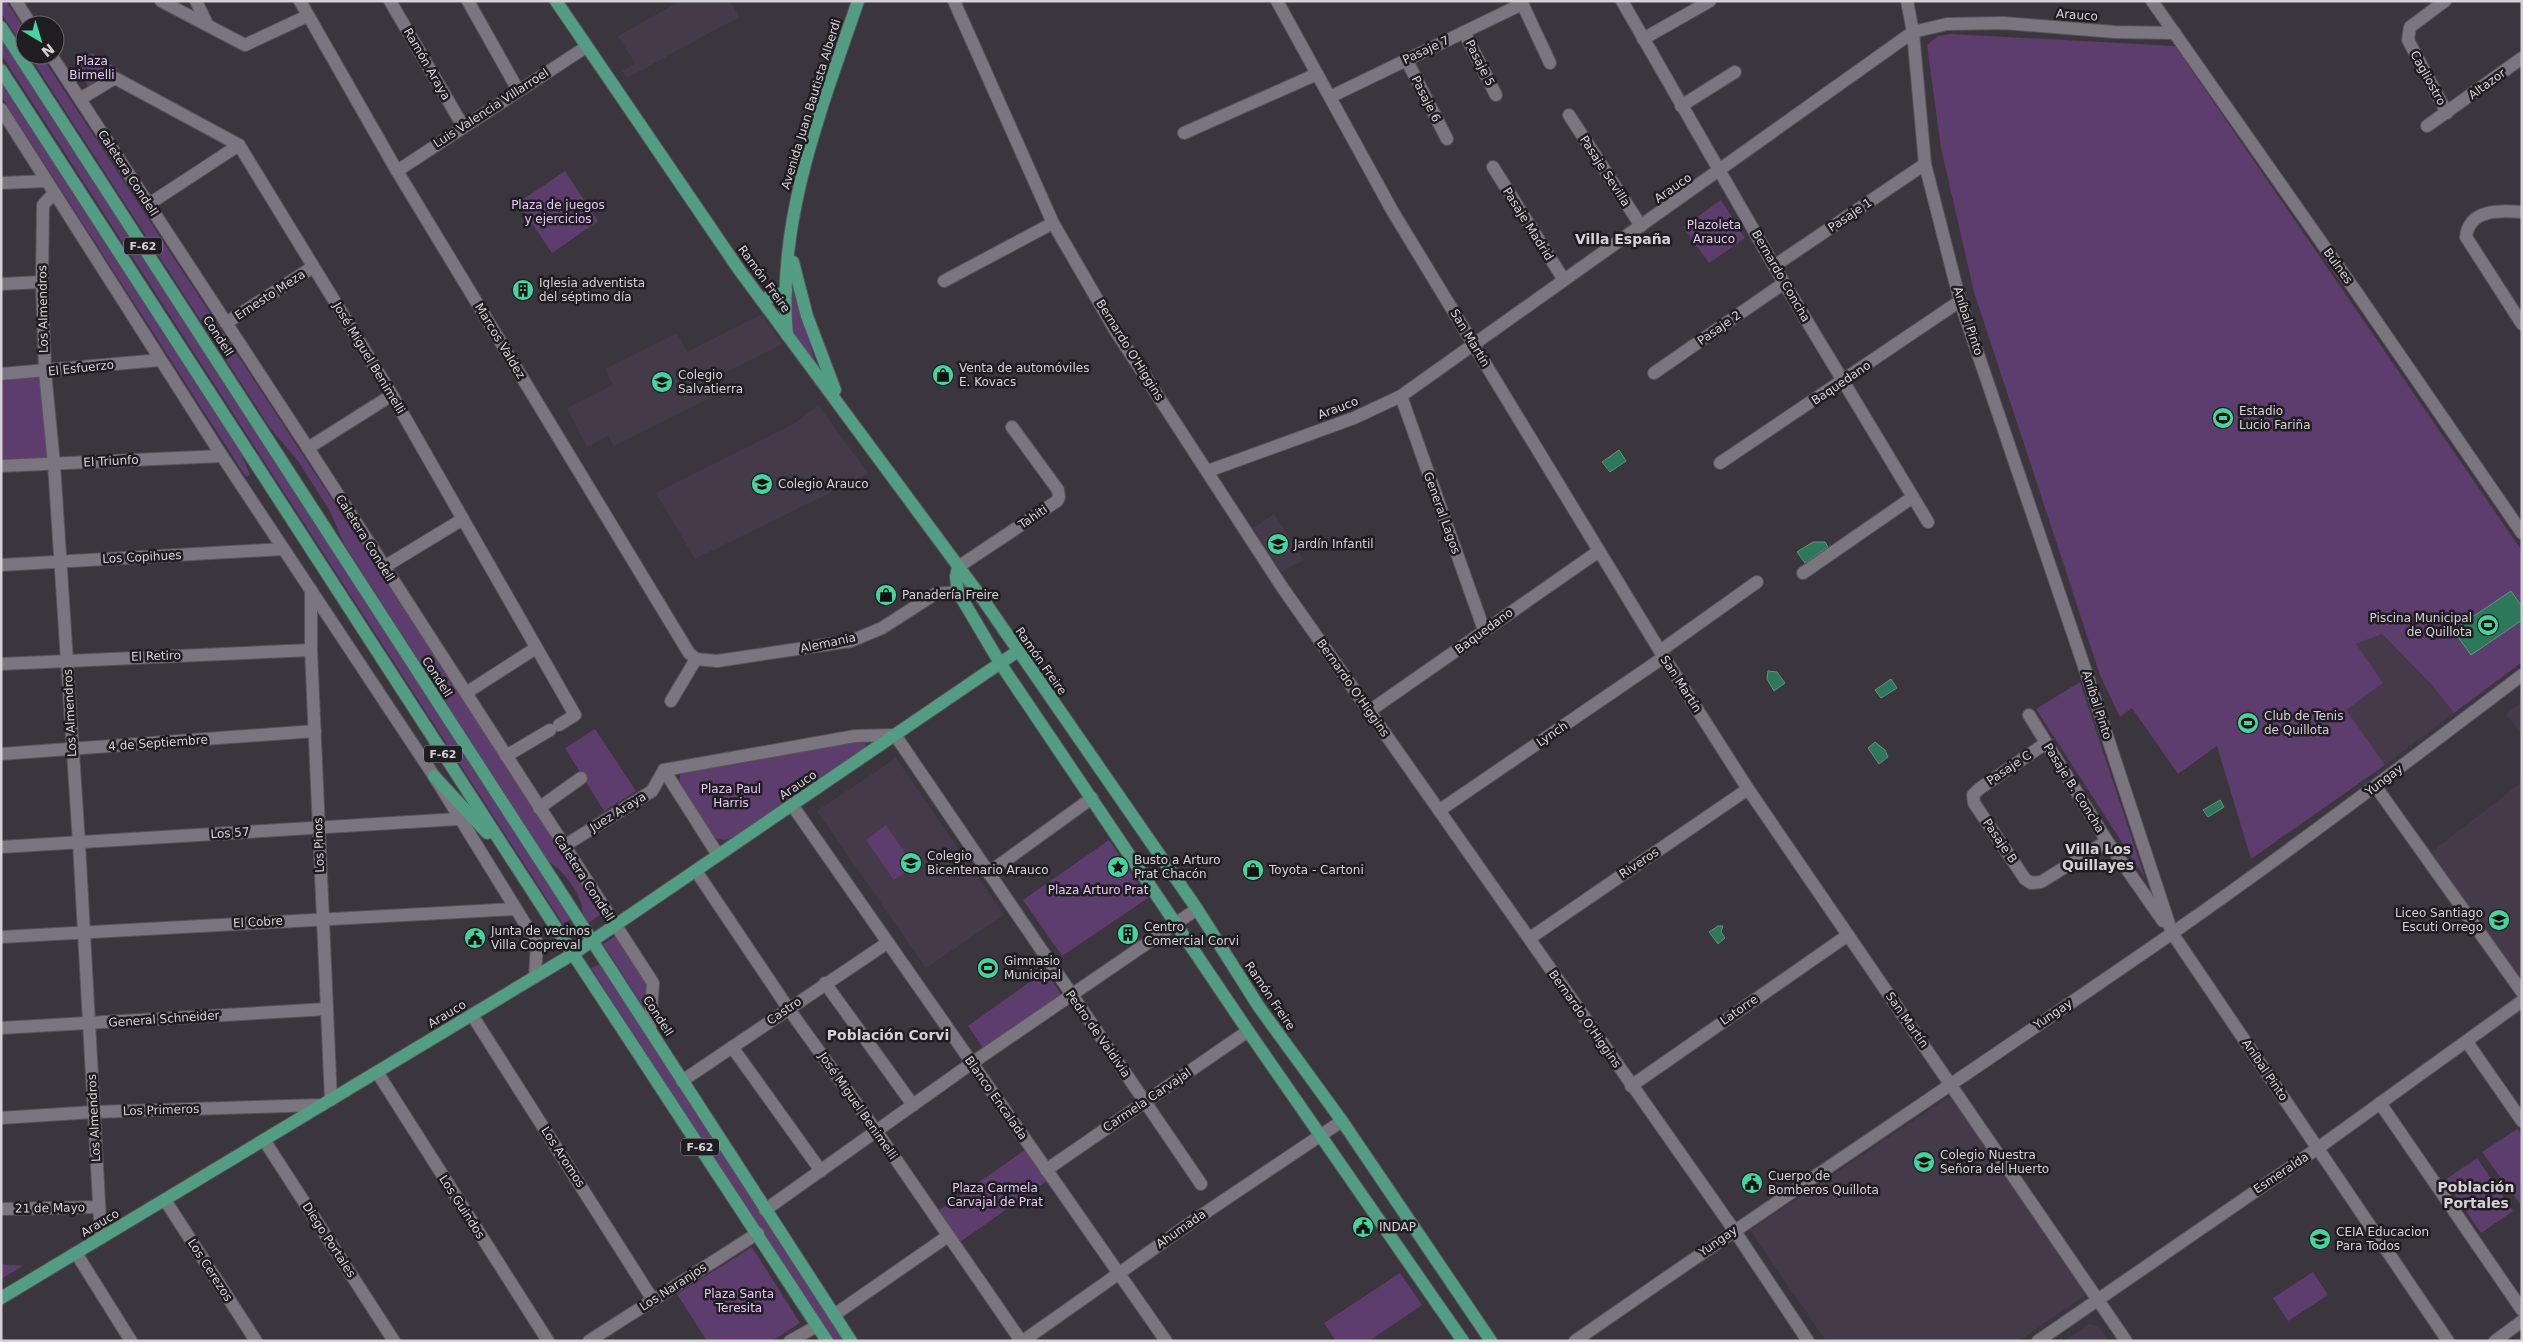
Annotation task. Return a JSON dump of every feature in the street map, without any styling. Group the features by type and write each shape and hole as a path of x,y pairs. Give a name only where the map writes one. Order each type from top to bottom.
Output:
{"main road":[{"name":"Ramón Freire","path":"556,1 761,299 984,601 1197,910 1260,1007 1342,1121 1492,1341"},
{"name":"Avenida Juan Bautista Alberdi","path":"787,335 786,291 798,188 858,1"},
{"name":"Condell","path":"1,27 851,1341"},
{"name":"F-62","path":"1,70 573,954 758,1233 827,1341"},
{"path":"790,248 800,292 822,360 849,416"},
{"path":"761,299 774,297 786,291"},
{"path":"958,567 956,577 958,592 1000,663 1248,1032 1463,1341"},
{"path":"958,592 969,593 984,601"},
{"name":"Arauco","path":"1,1298 573,954 1018,651"},
{"path":"434,776 510,857"}],"street":[{"path":"16,1 25,15"},
{"path":"161,1 245,45 307,16"},
{"path":"196,1 207,24"},
{"name":"Ramón Araya","path":"390,1 463,126"},
{"path":"468,1 518,90"},
{"name":"Bernardo O'Higgins","path":"954,1 1053,223 1115,330 1282,587 1368,712 1440,810 1631,1086 1734,1230 1808,1341"},
{"name":"San Martín","path":"1277,1 1393,212 1662,654 1748,789 2126,1341"},
{"name":"Bernardo Concha","path":"1622,1 1721,170 1774,266 1928,522"},
{"path":"1643,39 1710,1"},
{"name":"Aníbal Pinto","path":"1907,1 1913,32 1926,164 1960,301 2172,933 2448,1341"},
{"name":"Bulnes","path":"2152,1 2358,293 2522,533"},
{"name":"Cagliostro","path":"2445,1 2410,27 2408,40 2447,113"},
{"name":"Marcos Valdez","path":"302,2 307,16 397,170 676,632 689,653 696,659"},
{"path":"1521,2 1550,63"},
{"name":"Pasaje 7","path":"1330,98 1521,2"},
{"name":"Arauco","path":"1208,471 1354,418 1401,396 1913,32 1947,24 2004,23 2115,32 2175,33"},
{"name":"Pasaje 5","path":"1464,32 1496,95"},
{"name":"Luis Valencia Villarroel","path":"397,170 586,47"},
{"name":"Altazor","path":"2428,126 2522,58"},
{"name":"Pasaje 6","path":"1406,59 1447,139"},
{"name":"Caletera Condell","path":"58,65 308,448 653,983 650,1028"},
{"path":"1682,106 1735,72"},
{"path":"1184,132 1317,74"},
{"path":"80,99 115,78 239,145 149,204"},
{"path":"1,109 222,456 434,776 458,819 537,943 535,977"},
{"name":"Pasaje Sevilla","path":"1569,115 1642,226"},
{"name":"José Miguel Benimelli","path":"239,145 392,395 575,715 506,756"},
{"name":"Pasaje 1","path":"1774,266 1926,164"},
{"name":"Pasaje Madrid","path":"1493,167 1564,280"},
{"path":"1,184 47,181"},
{"name":"Los Almendros","path":"54,192 43,206 42,282 45,372 54,464 79,843 101,1238"},
{"path":"2522,212 2490,212 2475,218 2467,227 2466,237 2471,248 2522,324"},
{"path":"944,281 1053,223"},
{"name":"Ernesto Meza","path":"226,323 313,267"},
{"path":"1,284 42,282"},
{"name":"Pasaje 2","path":"1654,373 1784,283"},
{"name":"Baquedano","path":"1720,463 1843,382 1960,301"},
{"name":"El Esfuerzo","path":"1,374 45,372 160,360"},
{"path":"308,448 392,395"},
{"name":"General Lagos","path":"1401,396 1484,630"},
{"name":"Tahiti","path":"958,567 1057,501 1059,497 1058,490 1012,427"},
{"name":"El Triunfo","path":"1,466 222,456"},
{"path":"1803,573 1913,496"},
{"path":"384,567 463,519"},
{"name":"Los Copihues","path":"1,565 283,549"},
{"name":"Baquedano","path":"1368,712 1599,551"},
{"name":"Lynch","path":"1440,810 1662,654 1757,582"},
{"name":"Los Pinos","path":"311,590 311,650 327,1009 326,1103"},
{"name":"Alemania","path":"696,659 717,661 851,641 882,628 934,594 958,592"},
{"path":"466,693 536,648"},
{"name":"El Retiro","path":"1,664 311,650"},
{"path":"671,701 696,659"},
{"name":"Yungay","path":"1575,1341 1734,1230 2172,933 2376,786 2522,675"},
{"name":"Pasaje B. Concha","path":"2029,715 2107,840 2172,933"},
{"name":"4 de Septiembre","path":"1,754 315,731"},
{"path":"718,855 664,770 855,736 895,735"},
{"name":"Pedro de Valdivia","path":"895,735 1071,996 1146,1101 1201,1184"},
{"name":"Pasaje C","path":"1973,796 1978,788 2046,743"},
{"name":"Juez Araya","path":"564,846 652,791 664,770"},
{"path":"539,808 581,778"},
{"path":"2376,786 2522,992"},
{"name":"Riveros","path":"1530,938 1748,789"},
{"name":"Pasaje B","path":"1973,796 1974,803 2025,879 2031,883 2041,882 2107,840"},
{"path":"988,873 1092,798"},
{"name":"Blanco Encalada","path":"792,806 1166,1341"},
{"name":"Los 57","path":"1,847 458,819"},
{"name":"José Miguel Benimelli","path":"696,871 788,1008 877,1132 1022,1341"},
{"name":"El Cobre","path":"1,937 515,909"},
{"path":"765,1210 972,1063 1197,910"},
{"name":"Latorre","path":"1631,1086 1848,934"},
{"name":"Castro","path":"682,1081 788,1008 888,943"},
{"path":"825,984 913,1105"},
{"name":"Esmeralda","path":"2038,1341 2318,1148 2522,1002"},
{"name":"General Schneider","path":"1,1028 327,1009"},
{"name":"Los Aromos","path":"472,1015 653,1300"},
{"name":"Carmela Carvajal","path":"1046,1170 1248,1032"},
{"path":"2467,1042 2522,1121"},
{"path":"732,1047 821,1171"},
{"name":"Los Guindos","path":"376,1072 548,1341"},
{"name":"Los Primeros","path":"1,1118 93,1112 326,1103"},
{"path":"2380,1103 2522,1310"},
{"name":"Ahumada","path":"1022,1341 1196,1219 1342,1121"},
{"name":"Diego Portales","path":"264,1140 394,1341"},
{"name":"Los Cerezos","path":"165,1200 256,1341"},
{"name":"21 de Mayo","path":"1,1210 99,1207"},
{"name":"Los Naranjos","path":"589,1341 758,1233"},
{"path":"834,1315 948,1236"},
{"path":"76,1253 132,1341"},
{"path":"2495,1341 2522,1321"},
{"path":"790,1341 817,1326"}],"shaded area":[{"path":"680,1 730,1 739,17 627,78 622,71 635,63 618,36"},
{"name":"Colegio Salvatierra","path":"762,314 782,344 711,380 718,394 614,446 608,436 587,447 567,408 613,385 605,369 677,333 687,352"},
{"name":"Colegio Arauco","path":"818,405 869,474 695,559 656,493 795,423"},
{"path":"1619,450 1626,461 1610,472 1602,462"},
{"name":"Jardín Infantil","path":"1274,514 1304,560 1281,572 1253,528"},
{"path":"1813,542 1825,542 1828,547 1805,563 1797,552"},
{"name":"Piscina Municipal de Quillota","path":"2511,591 2522,607 2522,620 2471,655 2453,630"},
{"path":"2382,634 2432,685 2454,713 2385,765 2345,710 2354,703 2356,644"},
{"path":"1768,671 1777,672 1785,683 1774,691 1767,679"},
{"path":"1891,679 1897,688 1881,698 1875,690"},
{"path":"2522,702 2522,735 2506,714"},
{"path":"1875,742 1885,750 1888,757 1879,764 1868,748"},
{"name":"Colegio Bicentenario Arauco","path":"896,758 1004,915 926,968 817,811"},
{"name":"Liceo Santiago Escuti Orrego","path":"2522,782 2522,987 2430,853"},
{"path":"2220,800 2224,807 2208,817 2203,810"},
{"path":"1718,926 1723,926 1721,932 1725,938 1718,944 1709,932"},
{"name":"Colegio Nuestra Señora del Huerto","path":"1952,1095 2086,1295 2019,1341 1826,1341 1750,1230"},
{"path":"2089,1324 2098,1326 2109,1341 2064,1341"}],"green space":[{"path":"1,1 6,1 15,15 15,34 1,13"},
{"name":"Estadio Lucio Fariña","path":"1951,34 2175,46 2522,551 2522,662 2454,713 2432,685 2382,634 2356,644 2383,683 2346,710 2385,765 2251,859 2217,746 2178,774 2132,708 2120,717 2100,675 1974,292 1941,148 1927,45 1938,36"},
{"path":"1,38 15,60 15,65 18,65 571,919 563,924 1,54"},
{"name":"Plaza Birmelli","path":"92,53 119,69 88,86 74,63"},
{"path":"35,65 48,65 603,913 588,923 574,888 567,878 549,862 344,544 330,511 298,461 270,428"},
{"path":"1,77 236,441 250,475 246,477 1,96"},
{"name":"Plaza de juegos y ejercicios","path":"565,171 598,221 552,253 518,203"},
{"name":"Plazoleta Arauco","path":"1721,200 1745,238 1709,263 1683,227"},
{"path":"793,287 816,365 801,345 793,330 791,302"},
{"path":"44,376 51,458 1,461 1,378"},
{"path":"2080,682 2145,878 2036,709"},
{"path":"595,729 636,791 604,811 565,748"},
{"name":"Plaza Paul Harris","path":"863,739 866,744 865,748 735,836 725,840 715,838 680,783 680,775 684,768"},
{"path":"886,825 914,866 894,880 866,840"},
{"name":"Plaza Arturo Prat","path":"1109,840 1148,898 1062,956 1023,900"},
{"path":"617,935 648,983 647,1012 603,944"},
{"path":"600,964 846,1341 833,1341 591,968"},
{"path":"1045,971 1061,994 983,1048 968,1026"},
{"path":"2517,1129 2522,1135 2520,1204 2482,1152"},
{"name":"Plaza Carmela Carvajal de Prat","path":"1029,1147 1051,1178 960,1242 938,1211"},
{"path":"2477,1158 2513,1211 2481,1233 2445,1180"},
{"name":"Plaza Santa Teresita","path":"752,1247 800,1323 772,1341 707,1341 677,1294"},
{"path":"1,1264 23,1266 1,1279"},
{"path":"2313,1272 2328,1295 2288,1321 2273,1298"},
{"path":"1400,1273 1422,1305 1369,1341 1336,1341 1324,1323"}],"place":[{"name":"Iglesia adventista del séptimo día","path":"523,290"},
{"name":"Venta de automóviles E. Kovacs","path":"943,375"},
{"name":"Colegio Salvatierra","path":"662,382"},
{"name":"Estadio Lucio Fariña","path":"2223,418"},
{"name":"Colegio Arauco","path":"762,484"},
{"name":"Jardín Infantil","path":"1278,544"},
{"name":"Panadería Freire","path":"886,595"},
{"name":"Piscina Municipal de Quillota","path":"2488,625"},
{"name":"Club de Tenis de Quillota","path":"2248,723"},
{"name":"Colegio Bicentenario Arauco","path":"911,863"},
{"name":"Busto a Arturo Prat Chacón","path":"1118,867"},
{"name":"Toyota - Cartoni","path":"1253,870"},
{"name":"Liceo Santiago Escuti Orrego","path":"2499,920"},
{"name":"Centro Comercial Corvi","path":"1128,934"},
{"name":"Junta de vecinos Villa Coopreval","path":"475,938"},
{"name":"Gimnasio Municipal","path":"988,968"},
{"name":"Colegio Nuestra Señora del Huerto","path":"1924,1162"},
{"name":"Cuerpo de Bomberos Quillota","path":"1752,1183"},
{"name":"INDAP","path":"1363,1227"},
{"name":"CEIA Educacion Para Todos","path":"2320,1239"}],"district":[{"name":"Villa España","path":"1623,239"},
{"name":"Villa Los Quillayes","path":"2098,858"},
{"name":"Población Corvi","path":"888,1035"},
{"name":"Población Portales","path":"2476,1196"}]}
